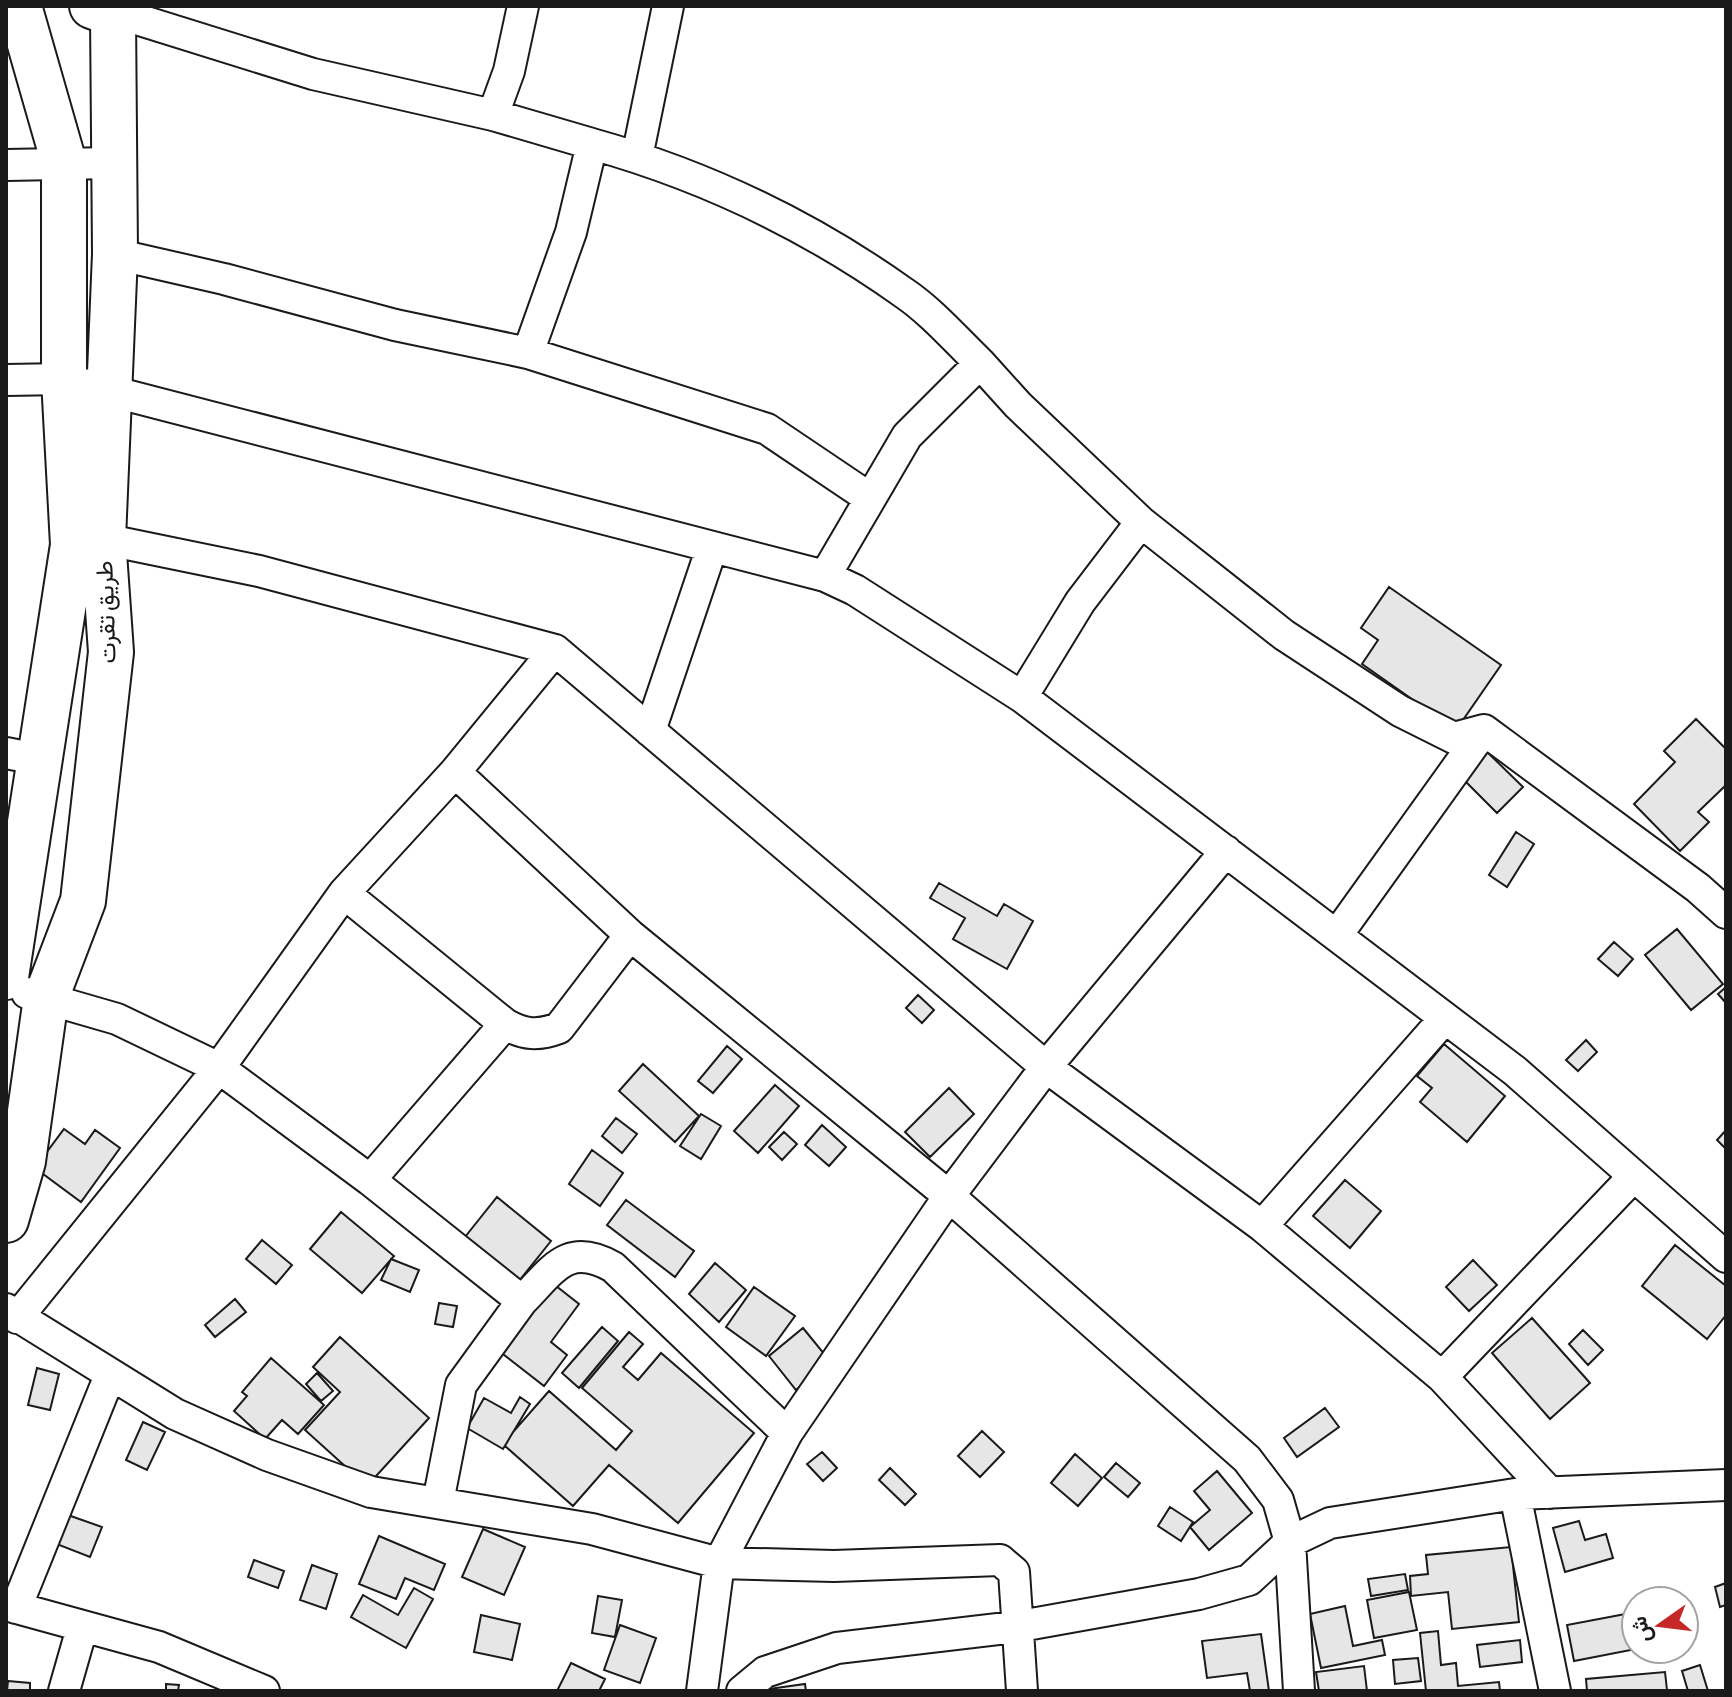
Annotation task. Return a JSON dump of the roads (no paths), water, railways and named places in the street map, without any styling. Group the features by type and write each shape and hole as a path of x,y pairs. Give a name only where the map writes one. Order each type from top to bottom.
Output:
{"main road":[{"name":"طريق تقرت","path":"6,977 24,757 73,545 64,379 64,163 19,6"},
{"name":"طريق تقرت","path":"6,1220 23,1161 26,993 83,901 111,652 103,539 115,254 113,14 93,6"}],"street":[{"path":"93,6 151,14 313,74 493,115 637,157 743,199 824,241 907,294 1141,522 1284,635 1400,711 1454,738 1484,730"},
{"path":"493,115 509,71 523,6"},
{"path":"637,157 668,6"},
{"path":"528,353 571,232 592,144"},
{"path":"6,165 112,163"},
{"path":"115,254 224,279 395,325 528,353 767,429 868,497"},
{"path":"825,576 868,497 907,436 980,363"},
{"path":"6,380 64,379 825,576 890,610 1022,697 1226,851 1515,1071 1726,1257"},
{"path":"1022,697 1080,602 1141,522"},
{"path":"103,539 259,571 555,650 1046,1067 1262,1226 1442,1377 1550,1493"},
{"path":"650,731 712,547"},
{"path":"555,650 455,772 344,893 219,1068 11,1313 175,1414 267,1455 371,1492 592,1529 719,1563 834,1566 1000,1560 1014,1572 1015,1627 1022,1691"},
{"path":"1484,730 1698,888 1726,913"},
{"path":"1337,935 1484,730"},
{"path":"455,772 630,935 949,1196 1247,1459 1278,1500 1290,1542 1299,1691"},
{"path":"702,1691 719,1563 787,1433 949,1196 1046,1067 1226,851"},
{"path":"344,893 505,1024 522,1034 544,1034 559,1028 630,935"},
{"path":"26,993 117,1019 219,1068 370,1180 522,1301"},
{"path":"1262,1226 1445,1018"},
{"path":"370,1180 505,1024"},
{"path":"1442,1377 1634,1176"},
{"path":"438,1502 461,1385 498,1329 522,1301 557,1266 575,1255 593,1256 613,1267 787,1433"},
{"path":"110,1375 11,1607 159,1647 264,1691"},
{"path":"742,1691 765,1672 837,1648 1015,1627 1199,1594 1249,1580 1290,1542 1330,1523 1515,1494 1726,1485"},
{"path":"1515,1494 1555,1691"},
{"path":"64,1691 82,1628"}]}
